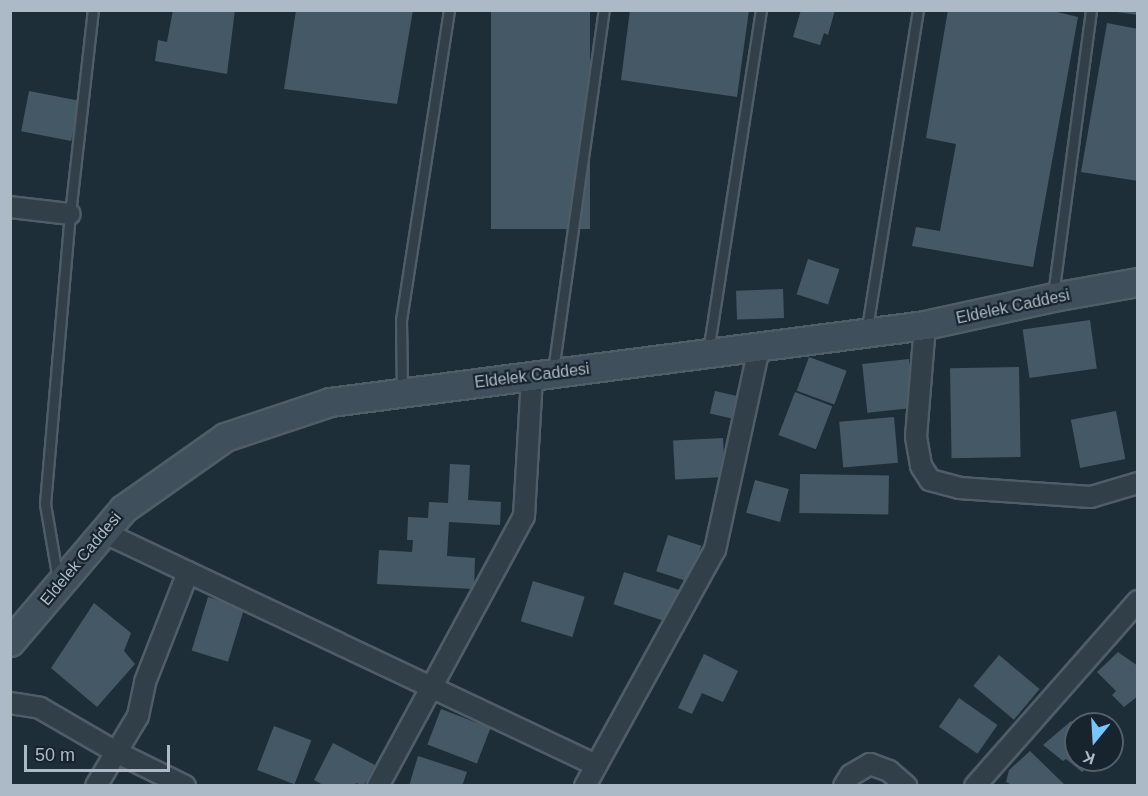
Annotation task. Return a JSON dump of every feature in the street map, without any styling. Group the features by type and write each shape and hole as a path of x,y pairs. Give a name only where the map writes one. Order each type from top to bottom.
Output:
{"street":[{"path":"10,207 70,214"},
{"name":"Eldelek Caddesi","path":"10,642 123,509 225,437 330,402 866,334 925,325 1053,297 1137,282"},
{"path":"925,325 916,437 921,466 930,480 959,488 1090,497 1137,483"},
{"path":"585,786 715,550 759,348"},
{"path":"378,786 524,516 542,375"},
{"path":"103,532 596,765"},
{"path":"96,786 138,716 145,682 188,572"},
{"path":"975,786 1137,601"},
{"path":"10,703 40,708 116,752 185,786"},
{"path":"843,786 851,775 870,764 890,771 906,786"}],"lane":[{"path":"59,585 45,504 70,214 93,10"},
{"path":"402,393 401,320 449,10"},
{"path":"542,375 604,10"},
{"path":"708,354 761,10"},
{"path":"866,334 918,10"},
{"path":"1053,297 1091,10"}],"building":[{"path":"173,10 235,10 227,74 155,61 158,40 167,42"},
{"path":"296,10 413,10 397,104 284,89"},
{"path":"491,10 590,10 590,229 491,229"},
{"path":"630,10 749,10 737,97 621,80"},
{"path":"801,10 835,10 828,35 824,33 820,45 793,37"},
{"path":"948,10 1049,10 1078,17 1033,267 912,246 916,227 940,231 956,144 926,138"},
{"path":"1117,10 1138,10 1138,15 1117,12"},
{"path":"1107,23 1138,29 1138,181 1081,172"},
{"path":"29,91 79,101 71,141 21,131"},
{"path":"808,259 839,269 828,304 797,294"},
{"path":"783,289 784,318 737,320 736,291"},
{"path":"1090,320 1097,369 1029,378 1023,329"},
{"path":"809,357 847,371 834,405 797,391"},
{"path":"909,359 914,408 867,413 862,364"},
{"path":"1019,367 1021,457 952,458 950,368"},
{"path":"715,391 740,397 735,419 710,413"},
{"path":"795,392 832,406 816,449 779,435"},
{"path":"1116,411 1125,459 1080,468 1071,420"},
{"path":"894,417 898,463 843,468 839,422"},
{"path":"723,438 725,477 675,480 673,441"},
{"path":"450,464 470,465 468,500 501,502 500,525 449,522 447,556 475,558 474,589 377,584 379,550 412,552 413,540 407,540 408,517 428,518 429,502 448,503"},
{"path":"800,474 889,476 888,515 799,513"},
{"path":"755,480 789,489 780,522 746,513"},
{"path":"668,535 701,546 690,582 656,571"},
{"path":"624,572 681,591 671,623 613,604"},
{"path":"533,581 585,597 572,637 521,621"},
{"path":"208,597 244,608 228,662 192,651"},
{"path":"94,603 131,633 124,651 135,664 97,707 51,668"},
{"path":"1118,652 1138,666 1138,696 1124,707 1112,695 1116,691 1097,672"},
{"path":"704,654 738,671 723,702 702,693 692,714 678,708"},
{"path":"999,655 1040,689 1014,720 973,686"},
{"path":"959,698 998,725 977,754 939,727"},
{"path":"441,709 490,728 477,763 427,744"},
{"path":"274,726 311,740 294,784 257,770"},
{"path":"1064,727 1064,760 1043,745"},
{"path":"333,743 375,765 364,786 356,783 355,786 325,786 314,780"},
{"path":"1030,751 1066,786 1014,786 1006,782 1009,770"},
{"path":"418,756 467,772 462,786 409,786"}]}
